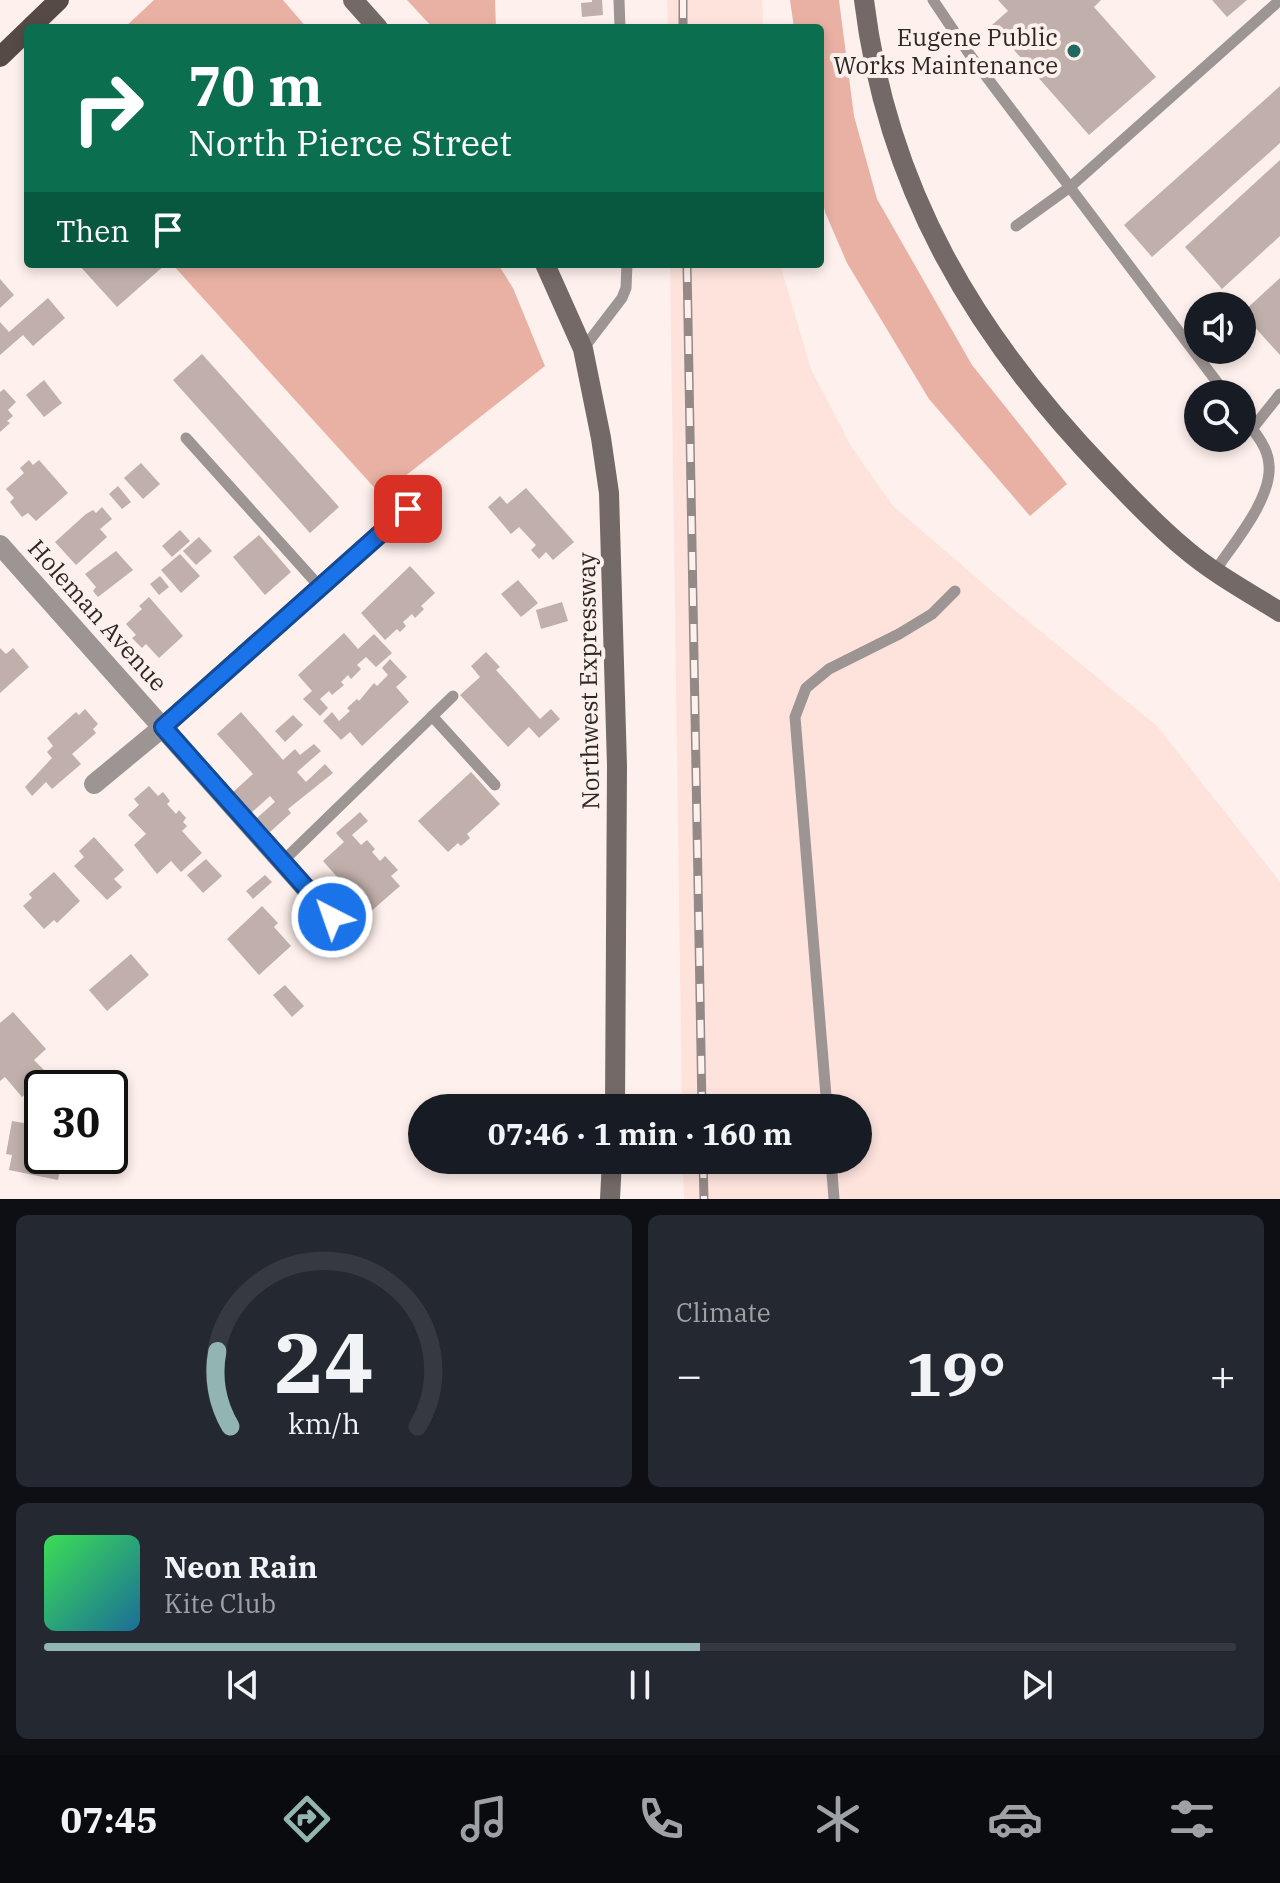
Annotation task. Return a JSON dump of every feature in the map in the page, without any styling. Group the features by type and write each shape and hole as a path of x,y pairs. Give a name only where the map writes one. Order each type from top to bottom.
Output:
{"main road":[{"path":"34,24 59,0"},
{"path":"353,0 374,24"},
{"path":"864,0 870,50 891,134 917,204 946,261 1020,374 1081,446 1173,538 1215,571 1280,612"},
{"path":"1,55 24,34"},
{"name":"Northwest Expressway","path":"547,268 583,349 609,493 617,766 615,1094"},
{"path":"610,1199 611,1174"}],"street":[{"path":"94,784 163,727 408,509"},
{"name":"Holeman Avenue","path":"0,545 348,936"}],"lane":[{"path":"619,0 620,24"},
{"path":"933,0 970,55 1215,380"},
{"path":"1016,226 1070,187 1280,0"},
{"path":"583,349 622,298 627,268"},
{"path":"1256,424 1280,394"},
{"path":"1215,571 1257,507 1267,484 1270,464 1256,435"},
{"path":"186,438 320,587"},
{"path":"826,1094 795,717 806,688 829,669 932,614 955,591"},
{"path":"283,861 453,696"},
{"path":"432,716 495,785"},
{"path":"832,1174 834,1199"}],"shaded area":[{"path":"154,0 283,0 304,24 128,24"},
{"path":"407,0 495,0 496,24 429,24"},
{"path":"667,0 762,0 763,24 668,24"},
{"path":"790,0 839,0 854,116 877,199 972,365 1067,484 1030,516 929,399 847,263 824,207 824,24 793,24"},
{"path":"176,268 500,268 513,288 545,366 381,495"},
{"path":"670,268 781,268 811,369 851,446 893,506 1157,726 1280,882 1280,1199 684,1199 683,1174 872,1174 872,1094 682,1094"}],"building":[{"path":"602,0 603,15 582,17 581,3"},
{"name":"Eugene Public Works Maintenance","path":"998,0 1101,0 1094,7 1156,77 1089,135 992,25 1008,11"},
{"path":"1212,0 1247,0 1227,17"},
{"path":"1280,86 1280,143 1152,257 1124,225"},
{"path":"1280,160 1280,236 1222,289 1185,247"},
{"path":"82,268 161,268 117,307"},
{"path":"1280,278 1280,355 1256,328 1256,300"},
{"path":"0,279 14,295 0,308"},
{"path":"48,298 65,318 33,346 23,335 0,355 0,322 9,332"},
{"path":"202,354 339,507 310,533 173,380"},
{"path":"44,380 62,403 44,417 26,395"},
{"path":"4,389 16,402 8,410 13,416 7,421 10,423 0,432 0,392"},
{"path":"29,460 33,465 39,460 68,493 36,521 28,513 22,517 10,502 14,498 6,489 24,473 20,468"},
{"path":"141,463 160,484 143,499 124,478"},
{"path":"118,486 131,502 122,509 109,494"},
{"path":"526,488 574,542 553,560 546,552 539,559 531,550 536,545 519,527 511,534 488,507 500,496 507,504"},
{"path":"102,507 112,519 100,529 107,537 76,565 55,542 86,514 93,510 96,513"},
{"path":"180,530 190,541 172,557 162,546"},
{"path":"259,535 291,572 265,595 233,557"},
{"path":"199,537 212,551 196,565 183,551"},
{"path":"116,551 133,570 98,597 93,591 96,587 85,574"},
{"path":"180,554 200,576 181,593 161,570"},
{"path":"410,566 435,593 421,606 424,609 415,618 412,614 403,622 406,626 400,632 397,629 385,640 361,613"},
{"path":"160,576 169,587 159,595 150,584"},
{"path":"518,580 538,603 521,617 501,594"},
{"path":"149,597 183,636 159,658 146,644 142,648 132,638 136,635 126,624 142,609 139,606"},
{"path":"562,602 568,621 541,629 536,610"},
{"path":"344,633 358,649 374,634 392,653 376,667 366,657 357,665 361,669 351,679 348,675 341,682 344,685 332,695 329,691 320,699 328,708 320,716 303,699 312,691 298,675"},
{"path":"0,648 6,654 13,648 29,667 0,693"},
{"path":"486,652 500,667 496,670 540,719 551,709 560,719 539,738 529,727 508,747 460,695 480,677 471,666"},
{"path":"390,659 407,677 396,687 409,702 362,746 350,732 341,740 323,721 332,712 339,721 350,711 347,708 357,699 359,701 374,683 377,686 388,675 382,668"},
{"path":"85,709 98,724 93,729 96,733 72,754 81,764 52,789 46,782 32,796 25,787 52,758 47,752 53,746 47,738 76,712 79,715"},
{"path":"241,712 283,760 295,749 300,755 314,744 321,751 297,772 306,782 325,764 333,773 288,809 291,813 270,832 257,818 275,802 270,796 250,814 232,793 253,774 217,734"},
{"path":"293,715 303,725 285,742 275,731"},
{"path":"471,772 500,804 467,834 470,838 448,852 418,821"},
{"path":"149,786 158,796 163,792 170,801 167,804 176,814 179,810 186,818 183,822 187,826 182,831 202,853 181,872 171,861 157,874 134,845 146,834 128,815 139,805 134,799"},
{"path":"360,812 368,821 352,835 361,845 367,840 380,861 385,856 398,870 391,876 400,886 369,913 323,861 344,842 336,833"},
{"path":"94,837 124,870 114,879 122,887 107,900 74,866 84,857 79,851"},
{"path":"206,859 222,876 203,893 187,875"},
{"path":"54,872 80,901 57,923 54,920 44,929 23,906 32,898 29,894"},
{"path":"265,875 272,882 253,899 246,891"},
{"path":"262,906 278,923 274,927 291,946 259,975 227,939"},
{"path":"131,954 149,975 107,1011 89,990"},
{"path":"285,985 304,1006 292,1017 273,995"},
{"path":"13,1012 46,1049 34,1060 44,1070 24,1070 22,1097 5,1077 0,1081 0,1023"},
{"path":"12,1121 24,1123 24,1173 9,1170 12,1155 6,1154"},
{"path":"29,1174 59,1174 58,1180"}],"railway":[{"path":"683,0 683,24"},
{"path":"687,268 702,1094"},
{"path":"703,1174 704,1199"}],"place":[{"name":"Eugene Public Works Maintenance","path":"1074,51"}],"route":[{"path":"332,917 163,727 408,509"}]}
